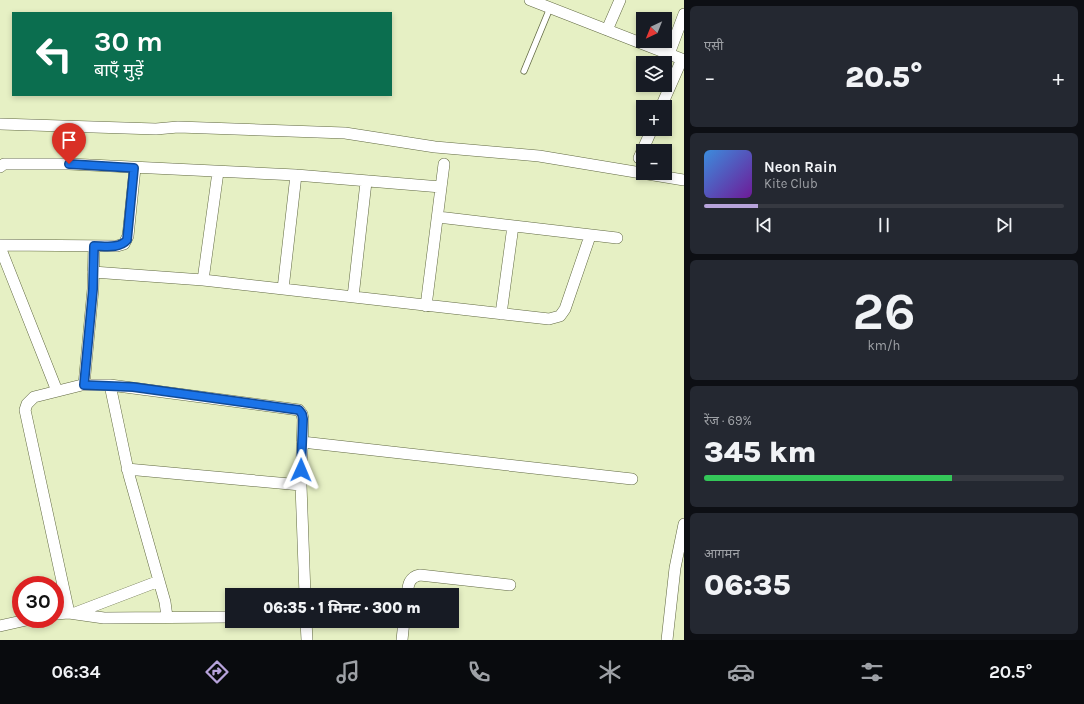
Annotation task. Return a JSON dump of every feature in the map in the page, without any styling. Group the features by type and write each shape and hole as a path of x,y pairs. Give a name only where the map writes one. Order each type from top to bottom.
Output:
{"street":[{"path":"530,0 547,4 683,60 664,100"},
{"path":"607,30 620,0"},
{"path":"668,54 684,14"},
{"path":"0,124 156,129 178,127 346,133 435,147 539,156 684,180"},
{"path":"0,167 4,164 69,164 296,175 440,187"},
{"path":"426,306 444,164"},
{"path":"57,391 0,246 117,246 124,244 127,240 134,168"},
{"path":"203,280 218,172"},
{"path":"283,289 296,175"},
{"path":"353,297 366,182"},
{"path":"438,217 616,238"},
{"path":"501,314 512,226"},
{"path":"93,272 203,280 549,319 560,316 565,309 590,236"},
{"path":"84,385 94,246"},
{"path":"71,613 25,410 26,404 34,397 84,385 110,385 299,410 302,414 301,484 305,588"},
{"path":"110,385 127,470 159,581 167,617"},
{"path":"302,442 632,479"},
{"path":"127,470 301,484"},
{"path":"667,640 675,568 684,524"},
{"path":"408,588 409,581 415,576 420,575 510,584"},
{"path":"71,613 159,581"},
{"path":"64,613 71,613 104,618 225,617"},
{"path":"0,626 12,623"},
{"path":"306,628 307,640"},
{"path":"402,640 403,628"}],"lane":[{"path":"524,71 547,4"}],"route":[{"path":"69,164 134,168 127,240 124,244 117,246 94,246 93,289 84,385 133,387 299,410 303,419 301,470"}]}
